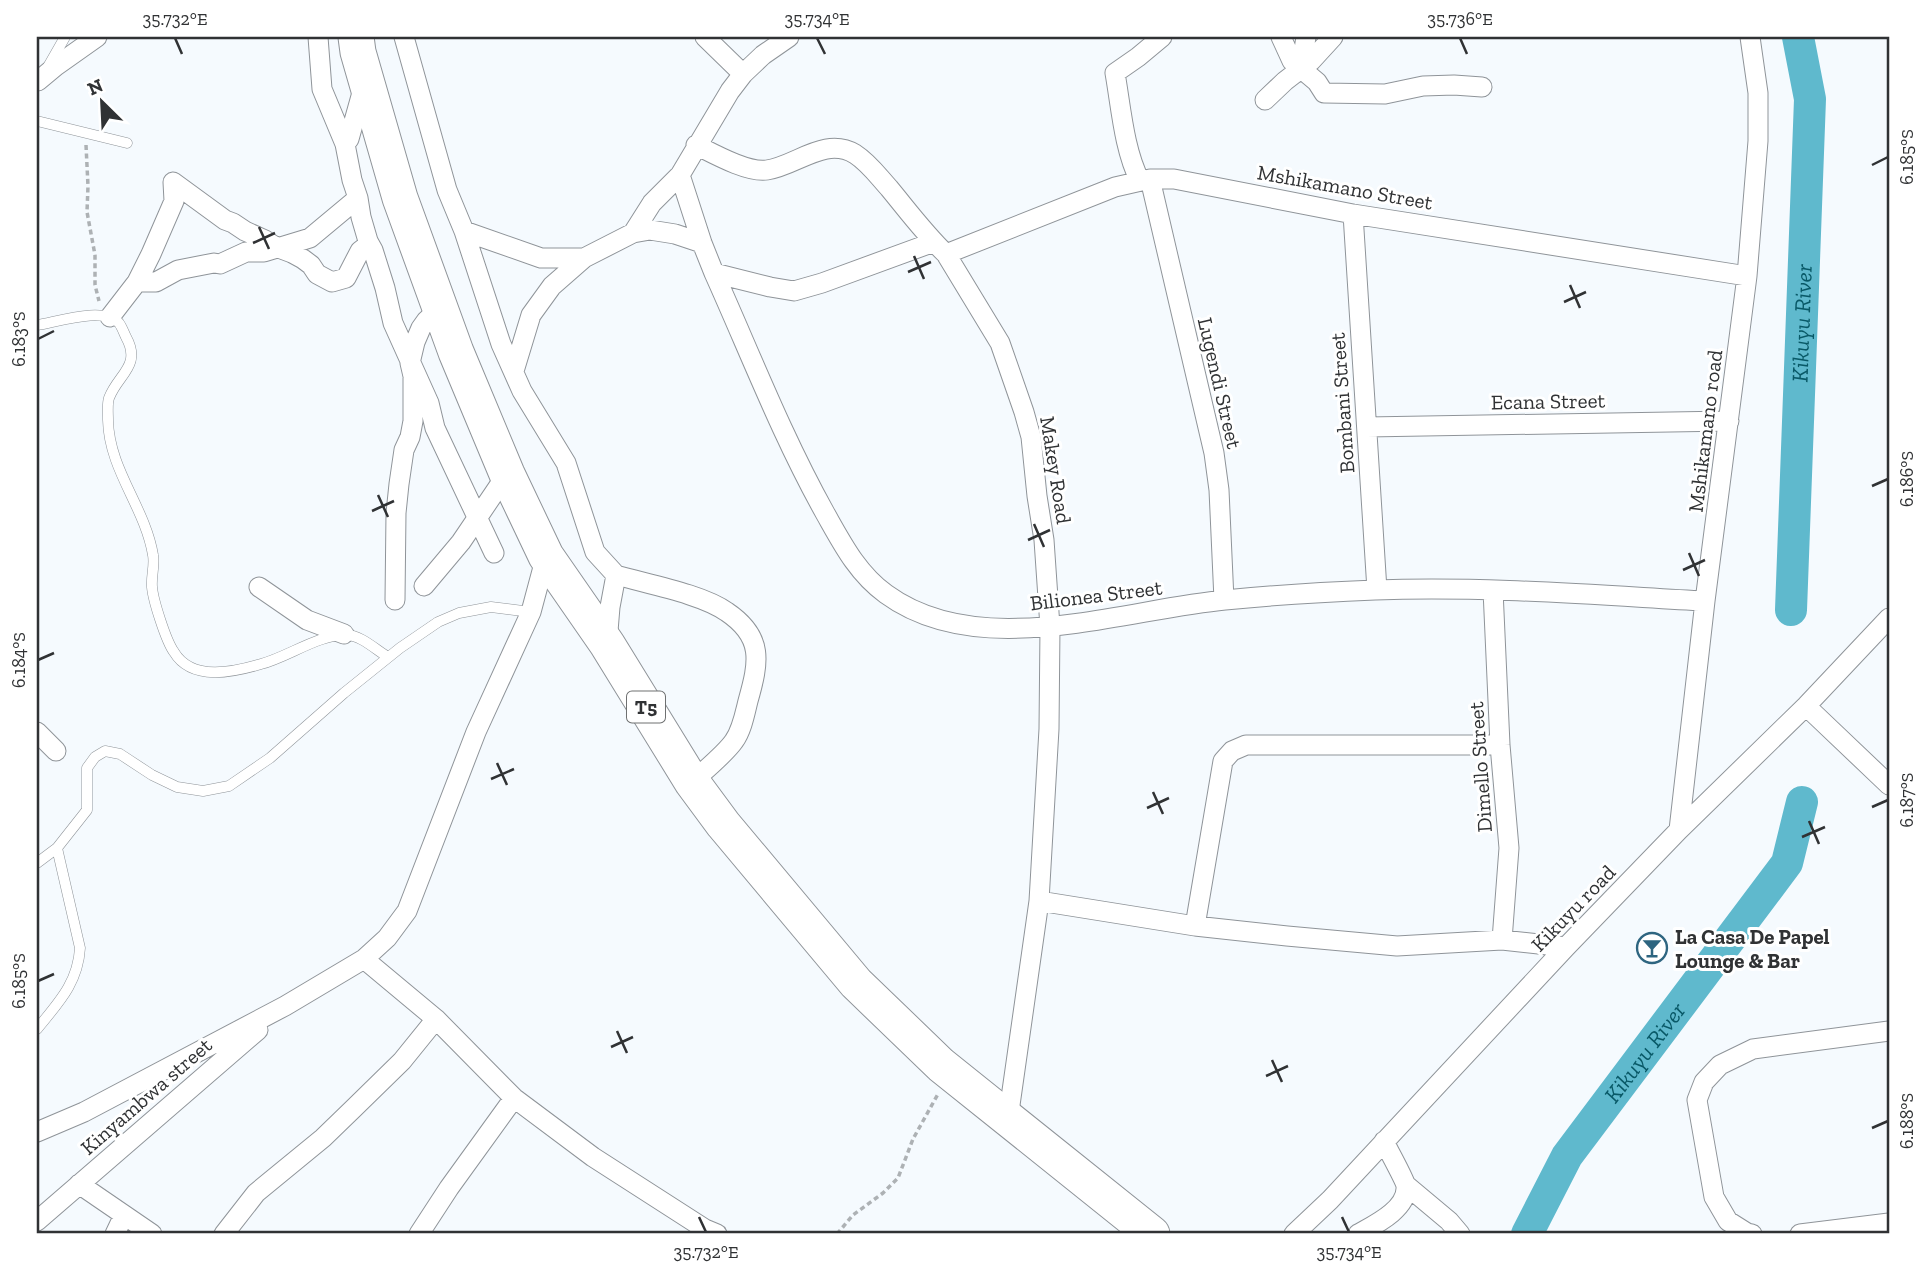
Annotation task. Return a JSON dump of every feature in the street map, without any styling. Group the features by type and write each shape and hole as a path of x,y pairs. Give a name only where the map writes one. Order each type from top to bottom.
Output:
{"highway":[{"name":"T5","path":"356,37 400,198 456,352 506,474 546,556 607,644 692,782 723,824 856,983 950,1072 1152,1234"}],"street":[{"path":"37,82 97,37"},
{"path":"318,37 322,89 345,144 361,217 385,288 393,323 429,402 435,428 494,553"},
{"path":"404,37 447,190 464,230 501,344 522,391 566,463 596,552 616,575 694,597 725,610 747,627 757,652 751,693 734,740 692,782"},
{"path":"705,37 743,74"},
{"path":"633,233 652,203 680,175 696,145 743,74 763,55 789,37"},
{"name":"Lugendi Street","path":"1161,37 1115,73 1136,173 1145,180 1214,453 1219,490 1224,600"},
{"path":"1281,37 1292,61 1317,82 1324,93 1385,94 1423,86 1482,87"},
{"path":"1301,69 1306,37"},
{"path":"1265,100 1311,61 1332,37"},
{"name":"Mshikamano road","path":"1679,830 1747,276 1758,141 1758,93 1750,37"},
{"path":"345,144 349,139 366,77"},
{"name":"Makey Road","path":"696,145 730,162 757,170 768,170 818,151 834,148 852,152 868,164 940,248 1000,344 1028,425 1044,540 1050,627 1049,729 1039,901 1007,1119"},
{"name":"Bilionea Street","path":"680,175 714,273 806,479 850,558 865,576 886,594 925,616 986,628 1050,627 1224,600 1377,590 1493,590 1705,601"},
{"name":"Mshikamano Street","path":"714,273 794,291 940,248 1115,187 1145,180 1174,179 1353,214 1747,276"},
{"path":"110,317 137,282 174,201 173,183 225,220 303,259 317,274 332,282 346,278 360,251 369,244"},
{"path":"137,282 156,282 178,270 214,262 220,264 246,251 264,252 310,238 358,198"},
{"name":"Bombani Street","path":"1353,214 1377,590"},
{"path":"464,230 541,258 584,258"},
{"path":"514,371 531,315 552,286 584,258 633,233 650,230 675,234 702,243"},
{"path":"394,600 398,493 404,450 413,421 413,376 410,363 421,328 440,308"},
{"name":"Ecana Street","path":"1367,426 1729,421"},
{"path":"424,586 478,518 506,474"},
{"path":"37,1132 84,1112 285,1006 364,958 387,938 407,911 476,732 531,612 546,556"},
{"path":"607,644 616,575"},
{"path":"259,587 300,616 344,634"},
{"name":"Dimello Street","path":"1493,590 1500,745 1509,848 1502,940"},
{"name":"Kikuyu road","path":"1294,1234 1330,1200 1679,830 1887,625"},
{"path":"1806,706 1889,785"},
{"path":"37,732 56,751"},
{"path":"1195,926 1223,761 1232,751 1245,745 1500,745"},
{"path":"1039,901 1195,926 1397,946 1502,940 1566,947"},
{"path":"364,958 436,1019 514,1098 593,1157 717,1234"},
{"name":"Kinyambwa street","path":"37,1221 285,1006"},
{"path":"224,1234 256,1193 323,1138 402,1061 436,1019"},
{"path":"1752,1234 1728,1221 1714,1197 1697,1100 1704,1082 1720,1065 1753,1049 1889,1031"},
{"path":"419,1234 514,1098"},
{"path":"1384,1141 1406,1185 1449,1221 1460,1234"},
{"path":"79,1184 152,1234"},
{"path":"1358,1234 1387,1226 1405,1196 1406,1185"},
{"path":"115,1234 124,1215"},
{"path":"1800,1234 1889,1223"}],"lane":[{"path":"37,82 65,37"},
{"path":"37,121 127,142"},
{"path":"37,325 97,314 110,317 118,322 133,348 132,362 109,399 108,420 112,453 144,523 154,556 152,588 173,652 182,663 202,673 226,671 262,664 328,637 344,634 354,635 388,657"},
{"path":"37,863 57,848 87,810 87,768 95,757 105,751 120,754 152,775 177,787 203,791 229,786 270,758 388,657 438,622 459,612 491,607 531,612"},
{"path":"37,1029 76,976 79,963 80,948 57,848"}],"path":[{"path":"85,133 87,212 95,255 95,285 102,308 110,317"},
{"path":"837,1234 853,1215 883,1194 898,1178 913,1139 950,1072"}],"waterway":[{"name":"Kikuyu River","path":"1791,610 1810,99 1798,37"},
{"name":"Kikuyu River","path":"1527,1234 1567,1156 1787,863 1802,802"}],"place":[{"name":"La Casa De Papel Lounge & Bar","path":"1652,948"}]}
